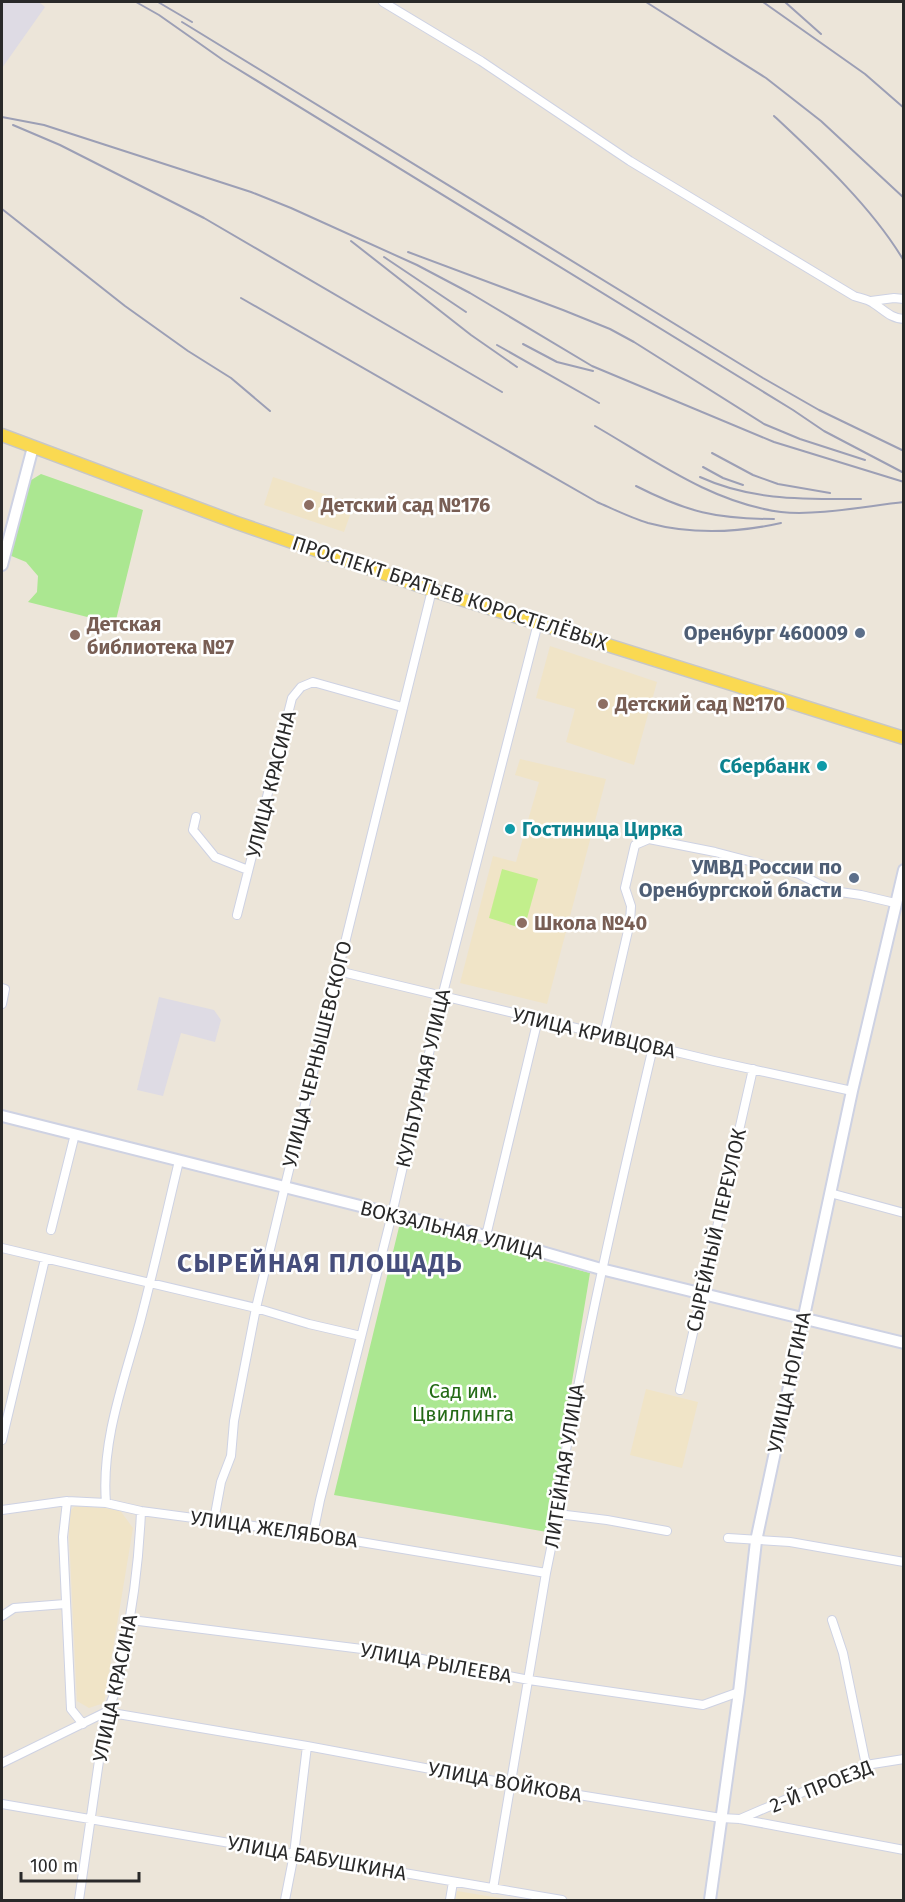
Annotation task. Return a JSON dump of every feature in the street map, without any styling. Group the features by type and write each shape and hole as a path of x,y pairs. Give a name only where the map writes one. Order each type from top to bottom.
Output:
{"main road":[{"name":"ПРОСПЕКТ БРАТЬЕВ КОРОСТЕЛЁВЫХ","path":"2,435 226,519 432,590 903,738"}],"street":[{"path":"383,2 481,61 630,161 854,296 871,301 885,312 903,319"},
{"path":"871,301 903,299"},
{"path":"2,565 33,447"},
{"name":"УЛИЦА ЧЕРНЫШЕВСКОГО","path":"214,1520 221,1482 231,1456 234,1421 256,1308 432,590"},
{"name":"КУЛЬТУРНАЯ УЛИЦА","path":"313,1534 392,1214 442,997 538,623"},
{"name":"УЛИЦА КРАСИНА","path":"237,915 292,698 301,687 313,682 402,707"},
{"path":"196,817 193,830 215,857 248,870"},
{"path":"604,1035 630,922 631,906 625,888 635,845 649,838 799,874 833,891 895,903"},
{"name":"УЛИЦА НОГИНА","path":"710,1900 739,1692 756,1541 802,1318 903,870"},
{"name":"УЛИЦА КРИВЦОВА","path":"338,971 652,1047 852,1091"},
{"path":"2,988 5,989 2,1004"},
{"path":"486,1236 538,1019"},
{"name":"ЛИТЕЙНАЯ УЛИЦА","path":"494,1889 546,1573 558,1514 558,1495 601,1269 652,1047"},
{"name":"СЫРЕЙНЫЙ ПЕРЕУЛОК","path":"680,1390 753,1069"},
{"name":"ВОКЗАЛЬНАЯ УЛИЦА","path":"2,1116 486,1236 601,1269 903,1342"},
{"path":"51,1230 75,1134"},
{"path":"106,1503 105,1462 112,1424 150,1283 179,1161"},
{"path":"830,1193 903,1213"},
{"path":"2,1248 256,1308 309,1324 361,1336"},
{"path":"2,1440 45,1259"},
{"name":"УЛИЦА КРАСИНА","path":"68,1501 63,1537 71,1709 83,1724"},
{"name":"УЛИЦА ЖЕЛЯБОВА","path":"2,1510 68,1501 106,1503 141,1511 313,1534 546,1573"},
{"name":"УЛИЦА КРАСИНА","path":"79,1900 106,1712 114,1699 131,1620 139,1557 141,1511"},
{"path":"558,1514 667,1531"},
{"path":"728,1538 790,1542 903,1562"},
{"path":"2,1616 15,1608 65,1604"},
{"name":"УЛИЦА РЫЛЕЕВА","path":"131,1620 386,1652 529,1680 703,1705 739,1692"},
{"path":"832,1620 843,1653 866,1765"},
{"path":"2,1763 106,1712"},
{"name":"УЛИЦА ВОЙКОВА","path":"106,1712 511,1784 740,1820 903,1850"},
{"path":"285,1900 294,1854 307,1746"},
{"name":"2-Й ПРОЕЗД","path":"740,1820 866,1765 903,1759"},
{"name":"УЛИЦА БАБУШКИНА","path":"2,1804 494,1889 533,1899 562,1900"},
{"path":"450,1900 453,1882"}],"shaded area":[{"path":"2,2 39,2 45,7 2,68"},
{"name":"Детский сад №176","path":"273,477 354,504 344,532 264,505"},
{"name":"Детский сад №170","path":"550,646 657,682 634,765 566,742 575,709 536,698"},
{"name":"Школа №40","path":"520,759 606,779 547,1004 460,983 493,856 516,862 539,782 515,775"},
{"path":"159,997 214,1010 221,1020 215,1042 181,1033 163,1096 137,1090"},
{"path":"646,1389 698,1402 682,1468 630,1455"},
{"path":"75,1506 119,1509 133,1528 104,1703 89,1708 77,1701 68,1513"},
{"path":"457,1891 511,1900 455,1900"}],"green space":[{"path":"41,474 143,510 115,624 28,602 37,592 38,576 26,562 9,555 28,482"},
{"path":"502,869 538,879 524,929 489,918"},
{"name":"Сад им. Цвиллинга","path":"400,1223 590,1273 547,1532 334,1495"}],"railway":[{"path":"136,2 159,15 223,60 824,431 904,473"},
{"path":"158,2 192,22"},
{"path":"646,2 766,78 821,121 904,198"},
{"path":"763,2 865,74 904,108"},
{"path":"785,2 821,34"},
{"path":"182,22 763,378 819,410 904,451"},
{"path":"774,116 861,202 904,261"},
{"path":"2,117 44,125 251,192 291,208 417,265 470,293 592,366 774,442 904,482"},
{"path":"13,125 60,145 204,218 502,392"},
{"path":"2,209 125,306 188,351 231,378 270,411"},
{"path":"351,241 471,335 517,367"},
{"path":"408,252 610,329 764,424 800,439 865,460"},
{"path":"384,257 466,312"},
{"path":"241,298 597,502 629,516 665,527 698,531 731,531 781,523"},
{"path":"523,344 557,362 593,371"},
{"path":"497,345 599,403"},
{"path":"595,426 707,490 756,507 781,512 810,513 904,502"},
{"path":"712,453 753,475 778,484 830,493"},
{"path":"703,467 723,478 743,485"},
{"path":"700,477 739,491 759,495 861,499"},
{"path":"636,486 671,502 702,512 735,518 774,519"}],"place":[{"name":"Детский сад №176","path":"309,505"},
{"name":"Оренбург 460009","path":"860,633"},
{"name":"Детская библиотека №7","path":"75,635"},
{"name":"Детский сад №170","path":"603,704"},
{"name":"Сбербанк","path":"822,766"},
{"name":"Гостиница Цирка","path":"510,829"},
{"name":"УМВД России по Оренбургской бласти","path":"854,878"},
{"name":"Школа №40","path":"522,923"}],"district":[{"name":"СЫРЕЙНАЯ ПЛОЩАДЬ","path":"320,1263"}]}
